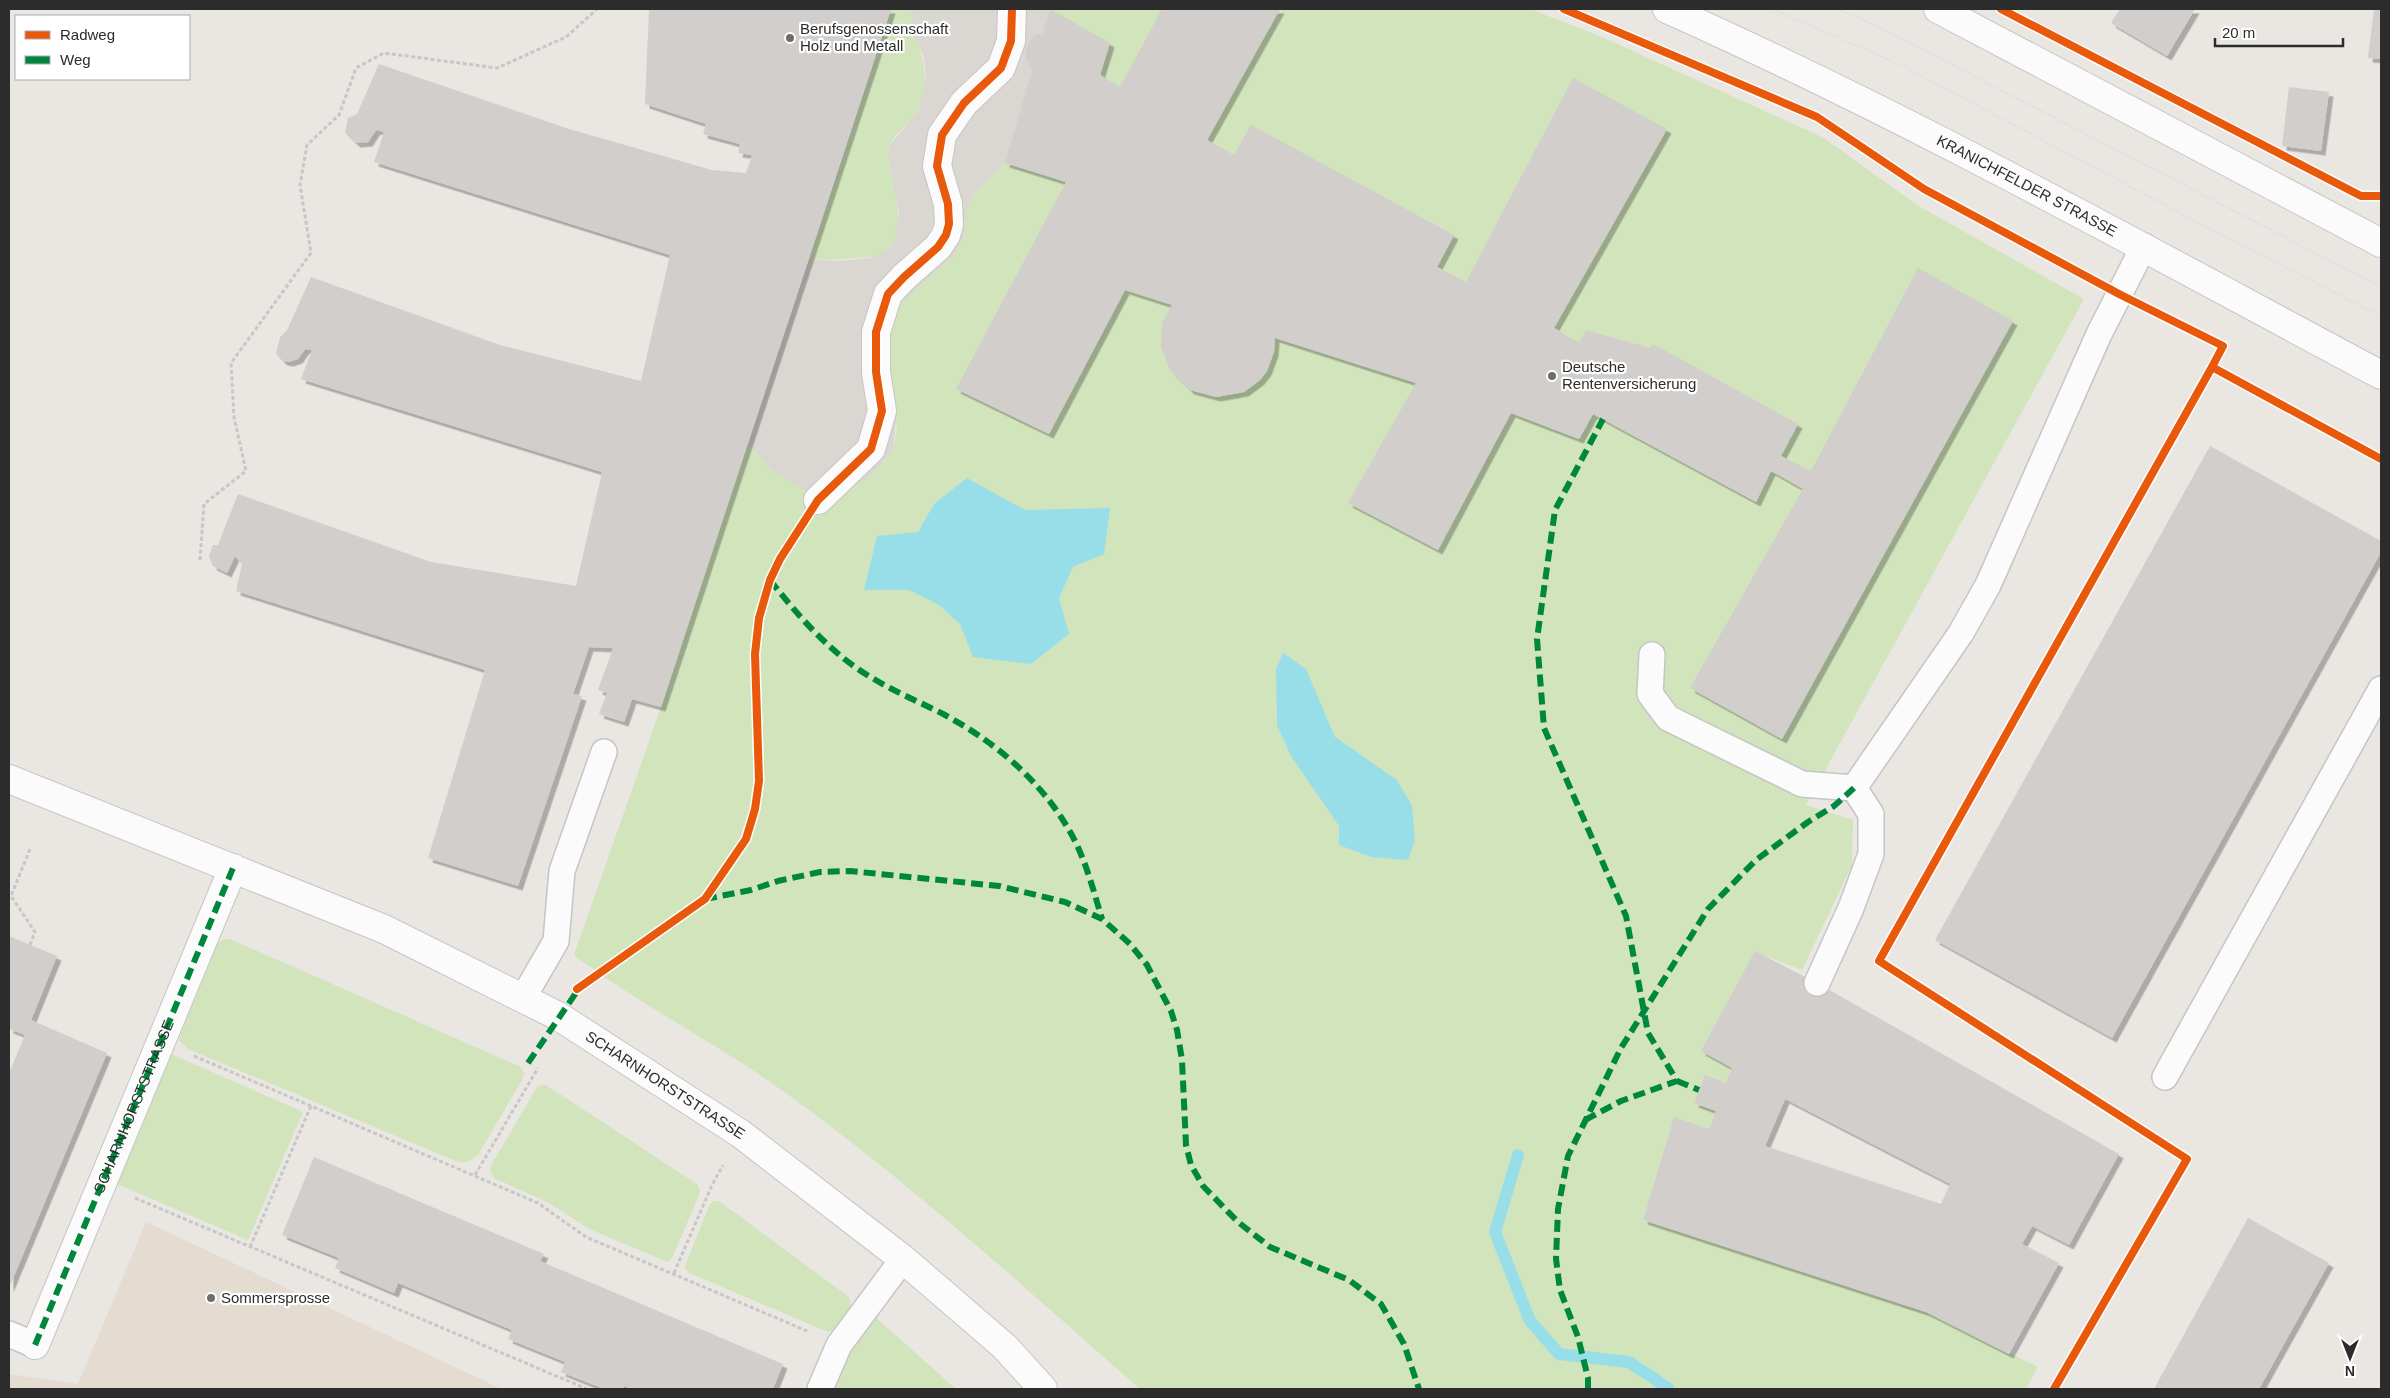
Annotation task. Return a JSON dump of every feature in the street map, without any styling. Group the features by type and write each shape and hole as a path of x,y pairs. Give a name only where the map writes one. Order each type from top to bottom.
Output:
{"street":[{"path":"818,500 871,449 882,411 876,372 876,332 888,294 938,247 946,235 949,224 948,204 937,166 942,135 964,103 1000,68 1011,41 1012,9"},
{"name":"KRANICHFELDER STRASSE","path":"1667,9 1787,63 2144,246 2381,375"},
{"path":"1938,9 2381,243"},
{"name":"SCHARNHORSTSTRASSE","path":"9,779 384,929 558,1016 741,1134 902,1259 1005,1347 1043,1389"},
{"name":"SCHARNHORSTSTRASSE","path":"35,1345 233,868"}],"lane":[{"path":"1854,788 1961,633 1988,585 2099,334 2144,246"},
{"path":"1652,655 1650,694 1668,718 1802,784 1854,788"},
{"path":"2165,1078 2381,689"},
{"path":"523,998 556,942 562,871 604,752"},
{"path":"1817,983 1851,908 1871,854 1871,814 1854,788"},
{"path":"820,1389 839,1344 902,1259"},
{"path":"9,1334 35,1345"}],"path":[{"path":"200,560 204,504 246,472 234,417 232,363 311,253 300,185 308,145 338,115 356,68 384,53 497,68 566,37 597,9"},
{"path":"30,849 10,896 35,932 30,945"},
{"path":"161,1042 538,1203 586,1237 839,1344"},
{"path":"475,1175 538,1068"},
{"path":"250,1247 311,1106"},
{"path":"674,1273 712,1185 741,1134"},
{"path":"102,1184 587,1389"}],"shaded area":[{"path":"909,9 1050,9 1043,33 1033,36 1026,47 1026,60 1033,68 1005,163 974,194 967,209 964,236 955,254 903,301 897,311 884,345 896,419 893,449 872,474 828,504 770,469 748,442 809,259 838,261 871,258 890,248 894,241 899,213 888,156 889,146 919,110 926,77 924,58 914,33"},
{"name":"Sommersprosse","path":"146,1222 502,1389 9,1389 9,1374 78,1384"}],"green space":[{"path":"891,9 909,9 925,73 923,99 917,112 894,138 888,153 898,213 896,233 888,249 877,256 809,259"},
{"path":"1050,9 1530,9 1602,37 1824,138 1917,205 2084,299 1806,805 1853,820 1852,865 1802,970 1755,952 1702,1051 1732,1068 1726,1083 1705,1075 1694,1103 1716,1111 1709,1129 1674,1118 1643,1220 1926,1312 2038,1367 2026,1389 1138,1389 1005,1270 915,1193 821,1119 749,1068 623,989 574,955 661,707 748,442 770,469 872,474 893,449 897,429 884,345 897,311 903,301 947,261 965,228 967,209 974,194 1005,163 1026,60 1026,47"},
{"path":"224,939 230,939 521,1067 524,1073 522,1080 478,1155 468,1162 458,1162 188,1049 179,1041 181,1033 218,943"},
{"path":"171,1054 303,1112 248,1240 117,1184"},
{"path":"546,1085 697,1184 700,1191 699,1195 672,1258 668,1262 589,1229 549,1203 494,1178 490,1171 492,1164 537,1087"},
{"path":"714,1201 719,1201 849,1297 851,1306 835,1330 828,1332 689,1273 685,1268 686,1263 710,1204"},
{"path":"874,1316 956,1389 830,1389 846,1351"}],"water":[{"path":"967,478 1025,510 1110,508 1104,554 1073,567 1059,598 1069,634 1031,664 973,657 960,624 939,605 909,590 864,590 877,536 918,532 934,504"},
{"path":"1283,653 1306,669 1335,737 1397,780 1412,806 1415,840 1408,860 1371,857 1339,845 1339,826 1291,756 1277,725 1276,669"}],"building":[{"path":"649,9 891,9 661,707 632,699 624,722 599,714 607,693 598,690 613,648 589,647 573,694 582,696 518,886 428,858 485,670 236,591 242,564 235,556 227,573 213,566 209,556 213,545 218,545 238,494 431,562 576,586 602,472 301,379 312,350 305,349 298,359 289,362 283,361 276,354 280,337 287,330 311,277 500,345 641,381 670,255 374,162 384,132 376,130 368,142 356,143 345,133 348,118 357,114 379,64 569,129 712,170 746,173 752,155 738,153 740,144 703,134 706,124 645,104"},
{"name":"Deutsche Rentenversicherung","path":"1050,9 1110,43 1100,75 1120,87 1162,9 1280,9 1207,140 1234,155 1251,125 1454,235 1437,267 1466,282 1573,78 1667,129 1554,328 1579,343 1586,330 1650,348 1653,344 1798,424 1781,456 1811,471 1918,268 2013,321 1782,739 1690,688 1803,489 1771,471 1756,502 1593,414 1579,439 1511,413 1438,550 1348,503 1416,383 1275,338 1274,352 1267,371 1260,380 1244,392 1216,397 1190,390 1171,372 1161,347 1162,323 1172,305 1125,290 1049,434 956,389 1066,182 1005,163 1033,68 1026,60 1026,47 1033,36 1043,33"},
{"path":"2120,9 2195,9 2167,56 2111,23"},
{"path":"2374,9 2381,9 2381,59 2368,58"},
{"path":"2289,87 2329,92 2321,151 2282,146"},
{"path":"2210,446 2381,541 2381,552 2112,1038 1935,940"},
{"path":"9,936 57,956 31,1020 107,1053 9,1288 9,1073 25,1035 9,1029"},
{"path":"1755,951 1817,983 2119,1154 2069,1245 2032,1226 2022,1244 2059,1263 2009,1354 1926,1312 1643,1220 1674,1117 1709,1129 1716,1111 1694,1103 1705,1075 1726,1083 1732,1068 1701,1051","holes":["1785,1099 1950,1184 1941,1204 1765,1146"]},
{"path":"314,1157 544,1254 540,1261 783,1364 773,1389 632,1389 624,1386 623,1389 604,1389 561,1372 565,1362 508,1339 512,1330 398,1283 394,1293 335,1268 339,1258 282,1235"},
{"path":"2248,1218 2329,1263 2259,1389 2154,1389"}],"waterway":[{"path":"1518,1155 1495,1232 1530,1321 1559,1354 1629,1362 1668,1388"}],"tram line":[{"path":"1772,9 1901,65 2229,239 2381,316"},
{"path":"1838,9 1887,31 2381,287"}],"marked path":[{"path":"1585,1120 1621,1101 1677,1081 1648,1033 1626,916 1544,728 1537,639 1555,510 1603,419"},
{"path":"770,580 805,622 859,670 945,715 981,737 999,750 1030,779 1057,812 1075,840 1088,873 1102,919"},
{"path":"1588,1389 1588,1378 1578,1337 1560,1290 1556,1259 1558,1209 1568,1156 1621,1048 1708,909 1756,860 1808,822 1834,806 1854,788"},
{"path":"35,1345 233,868"},
{"path":"705,899 751,890 778,881 820,872 850,871 999,886 1065,902 1102,919 1130,944 1147,965 1171,1011 1177,1030 1182,1060 1186,1145 1191,1165 1203,1186 1238,1222 1270,1247 1349,1280 1381,1304 1404,1344 1419,1389"},
{"path":"528,1063 580,987"},
{"path":"1677,1081 1699,1090"}],"cycle path":[{"path":"577,989 705,899 746,839 755,809 759,781 755,654 759,618 770,580 780,559 818,500 871,449 882,411 876,372 876,332 888,294 938,247 946,235 949,224 948,204 937,166 942,135 964,103 1001,68 1011,41 1012,9"},
{"path":"1564,9 1817,117 1924,189 2119,294 2223,346 2212,367 2381,459"},
{"path":"2001,9 2361,196 2381,196"},
{"path":"2054,1389 2187,1159 1879,961 2212,367"}],"place":[{"name":"Berufsgenossenschaft Holz und Metall","path":"790,38"},
{"name":"Deutsche Rentenversicherung","path":"1552,376"},
{"name":"Sommersprosse","path":"211,1298"}]}
